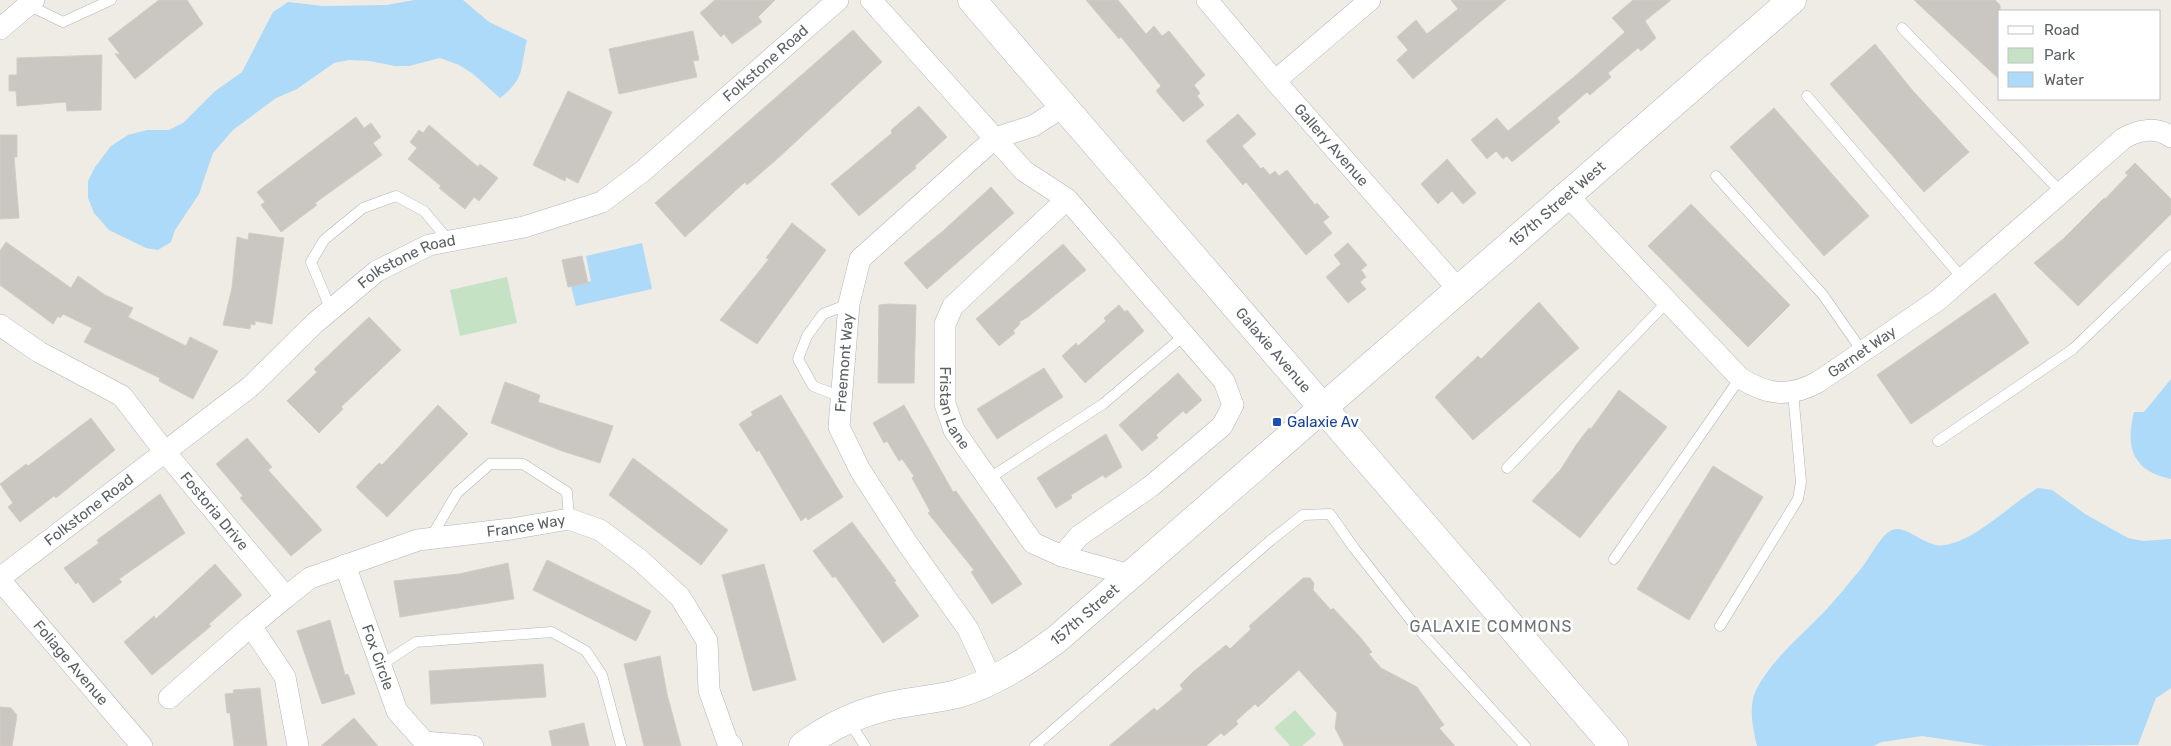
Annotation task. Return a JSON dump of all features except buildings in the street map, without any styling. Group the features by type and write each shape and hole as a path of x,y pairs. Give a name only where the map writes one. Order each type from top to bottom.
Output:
{"street":[{"name":"Folkstone Road","path":"0,579 252,386 331,310 377,271 429,245 524,227 602,202 643,171 838,0"},
{"path":"872,0 1024,171 1067,199 1186,334 1224,381 1233,405 1222,426 1150,487 1079,536 1062,556"},
{"name":"Galaxie Avenue","path":"972,0 1614,746"},
{"name":"Gallery Avenue","path":"1207,0 1275,82 1458,288"},
{"path":"1275,82 1370,0"},
{"name":"157th Street West","path":"1322,407 1792,0"},
{"path":"0,29 28,2"},
{"name":"Freemont Way","path":"992,681 968,629 907,543 860,470 839,427 849,304 860,259 996,138 1033,126 1064,106"},
{"name":"Garnet Way","path":"1567,195 1666,302 1740,378 1769,393 1793,392 1804,390 1818,382 1938,300 2061,192 2133,133 2156,130 2171,137"},
{"name":"Fristan Lane","path":"1067,199 953,306 946,324 945,404 954,430 1033,543 1062,556 1130,575"},
{"name":"Fostoria Drive","path":"0,326 39,352 122,396 165,452 286,597"},
{"name":"157th Street","path":"803,746 849,720 884,708 957,694 992,681 1025,663 1056,639 1322,407"},
{"name":"France Way","path":"286,597 310,578 418,540 511,529 569,519 600,530 640,560 680,597 707,641 708,690 727,741 732,746"},
{"name":"Fox Circle","path":"345,565 397,711 426,744 473,746"},
{"name":"Foliage Avenue","path":"0,579 142,746"},
{"path":"169,698 286,597"},
{"path":"251,626 263,640 285,678 298,746"}],"lane":[{"path":"28,2 62,22 111,0"},
{"path":"1902,28 2061,192"},
{"path":"1807,96 1963,279"},
{"path":"1716,176 1808,277 1862,351"},
{"path":"331,310 311,262 324,240 363,208 396,196 424,211 450,242"},
{"path":"1938,441 2073,348 2171,255"},
{"path":"1507,468 1666,302"},
{"path":"841,397 813,386 798,359 807,336 823,314 849,304"},
{"path":"988,479 1103,404 1186,334"},
{"path":"1614,559 1740,378"},
{"path":"1720,626 1798,499 1801,482 1793,392"},
{"path":"430,539 457,493 490,464 523,464 567,492 569,519"},
{"path":"1035,746 1163,632 1271,540 1303,515 1330,514 1354,548 1413,623 1525,746"},
{"path":"381,665 416,642 552,632 586,651 602,675 620,746"},
{"path":"849,720 865,746"}],"green space":[{"path":"507,277 517,323 460,336 450,290"},
{"path":"1295,710 1316,734 1302,746 1290,746 1274,728"}],"water":[{"path":"414,0 463,0 489,22 527,40 521,72 508,91 500,98 472,73 459,65 440,58 409,66 349,60 334,63 297,89 276,98 233,130 213,153 199,194 175,230 171,242 158,250 146,248 109,230 94,213 88,198 88,181 95,167 111,146 128,135 147,130 169,130 183,123 214,92 242,72 273,12 288,2 323,6 387,5"},
{"path":"642,243 652,289 576,306 571,286 591,281 586,256"},
{"path":"2171,379 2171,479 2158,475 2140,464 2132,447 2131,425 2134,412 2144,412"},
{"path":"2038,488 2052,490 2085,514 2128,538 2143,541 2171,539 2171,688 2156,698 2138,745 1989,746 1922,736 1882,742 1873,746 1757,746 1752,711 1756,690 1770,668 1834,601 1863,566 1883,537 1892,530 1898,529 1904,530 1931,544 1945,545 1957,542 1981,529"}],"place":[{"name":"Galaxie Av","path":"1277,422"}],"district":[{"name":"GALAXIE COMMONS","path":"1491,626"}]}
